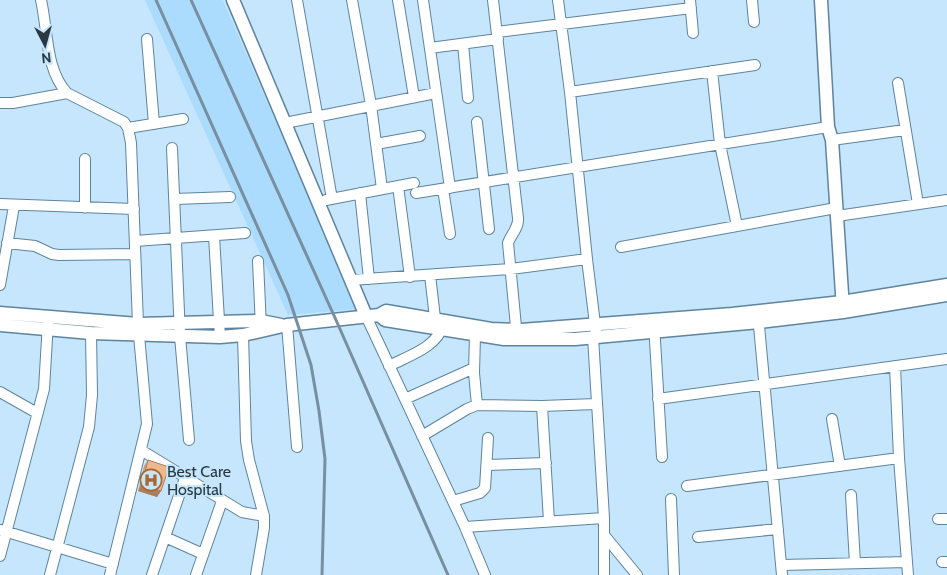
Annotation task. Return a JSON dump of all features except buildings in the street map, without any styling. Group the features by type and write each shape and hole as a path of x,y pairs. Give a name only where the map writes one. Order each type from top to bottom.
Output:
{"street":[{"path":"41,0 46,21 51,66 58,80 67,93 124,122 128,128 131,143 139,330 147,416 146,432 110,575"},
{"path":"233,0 351,280 373,316 389,366 465,526 485,575"},
{"path":"298,0 332,198"},
{"path":"352,0 371,105 382,189"},
{"path":"398,0 414,97"},
{"path":"423,0 436,93 450,234"},
{"path":"493,0 518,222 508,244 516,334"},
{"path":"558,0 579,167 595,333 596,404 604,518 604,575"},
{"path":"752,0 754,22"},
{"path":"821,0 842,307"},
{"path":"430,48 463,44 562,24 690,4 694,33"},
{"path":"147,39 154,124"},
{"path":"463,44 468,98"},
{"path":"570,92 755,65"},
{"path":"712,72 720,144 737,226"},
{"path":"898,83 918,204"},
{"path":"0,103 67,93"},
{"path":"285,123 436,93"},
{"path":"128,128 183,119"},
{"path":"477,122 489,229"},
{"path":"416,194 720,144 830,133 905,130"},
{"path":"376,144 420,136"},
{"path":"172,148 180,330 189,440"},
{"path":"85,159 85,208"},
{"path":"317,202 414,183"},
{"path":"398,186 410,276"},
{"path":"360,193 369,279"},
{"path":"175,199 230,197"},
{"path":"621,247 737,226 837,212 947,200"},
{"path":"0,204 134,209"},
{"path":"0,285 14,206"},
{"path":"136,241 245,234"},
{"path":"214,236 220,336"},
{"path":"8,243 35,246 52,254 59,255 136,254"},
{"path":"351,280 511,269 587,259"},
{"path":"258,261 261,326"},
{"path":"389,366 428,347 437,338 440,323 430,275"},
{"path":"180,330 219,322 261,326 373,316 385,320 440,323 516,334 595,333 842,307 946,290"},
{"path":"0,313 91,333 180,330 220,336 243,335 261,326"},
{"path":"758,317 782,570 855,563 907,562"},
{"path":"0,326 48,323 139,330"},
{"path":"0,556 3,531 44,389 48,323"},
{"path":"440,323 475,335 504,339 516,334"},
{"path":"285,325 297,447"},
{"path":"654,326 662,456"},
{"path":"50,575 90,427 92,395 91,333"},
{"path":"243,335 246,441 249,460 264,516 264,528 256,575"},
{"path":"475,335 474,368 477,405"},
{"path":"658,399 947,359"},
{"path":"895,366 898,458 908,575"},
{"path":"405,399 474,368"},
{"path":"0,392 37,413"},
{"path":"422,436 477,405 542,406 596,404"},
{"path":"542,406 549,521"},
{"path":"832,418 840,466"},
{"path":"453,501 483,490 486,484 488,438"},
{"path":"141,450 246,514 264,516"},
{"path":"687,486 898,458"},
{"path":"487,465 546,463"},
{"path":"152,575 185,478"},
{"path":"851,495 855,563"},
{"path":"671,500 674,575"},
{"path":"196,575 222,501"},
{"path":"465,526 604,518"},
{"path":"698,537 778,529"},
{"path":"3,531 113,564"},
{"path":"604,536 638,575"},
{"path":"165,537 204,554"}],"shaded area":[{"path":"145,0 223,0 357,309 288,315"}],"railway":[{"path":"156,0 288,295 311,365 325,459 322,575"},
{"path":"191,0 336,320 448,575"}],"place":[{"name":"Best Care Hospital","path":"151,480"}]}
